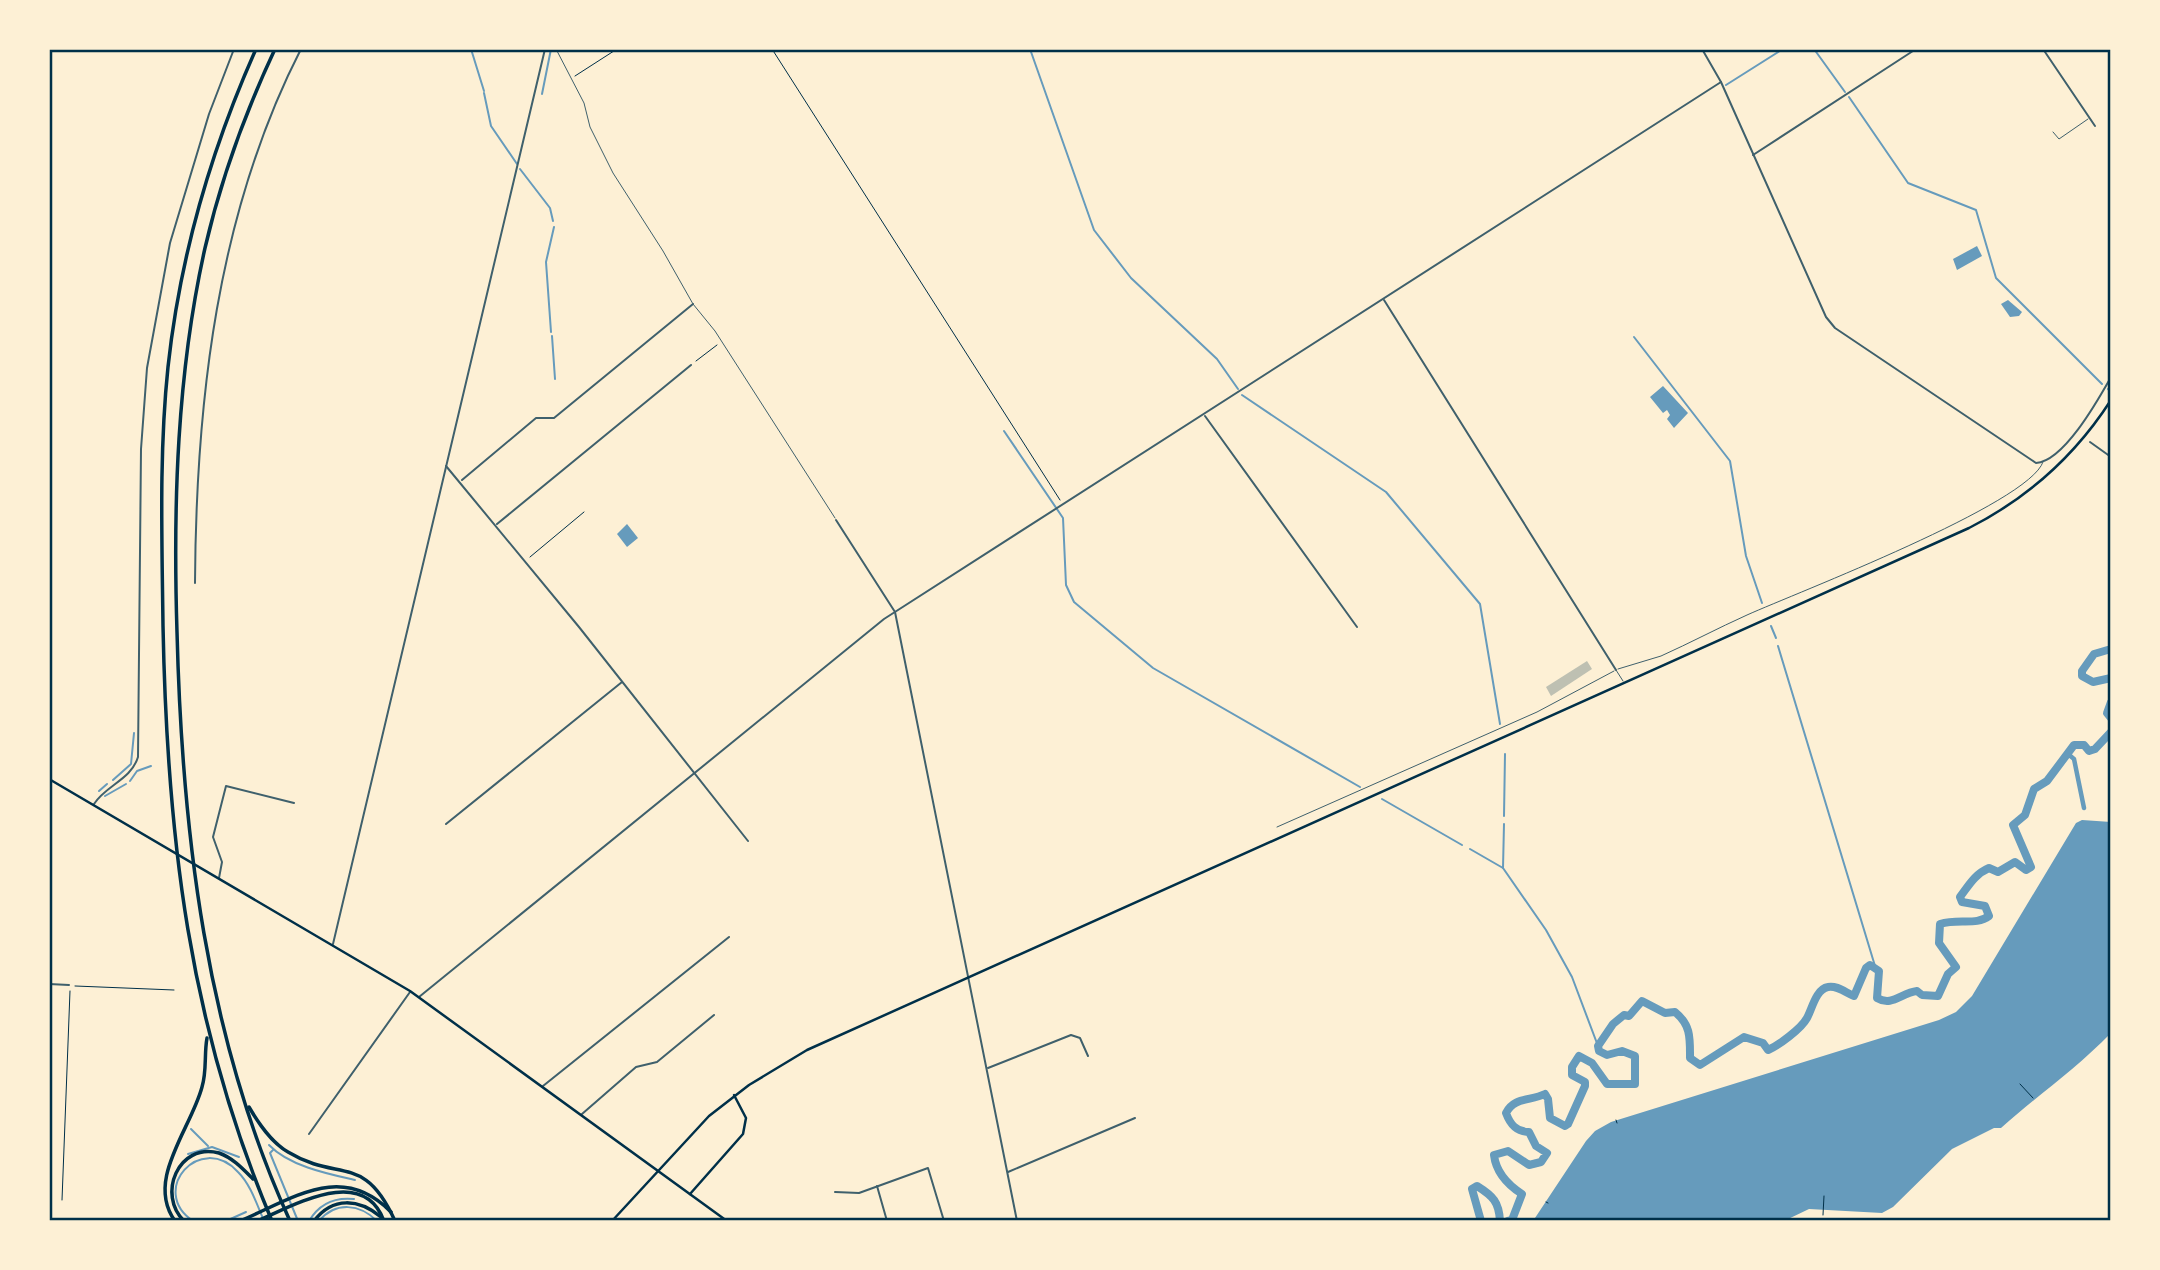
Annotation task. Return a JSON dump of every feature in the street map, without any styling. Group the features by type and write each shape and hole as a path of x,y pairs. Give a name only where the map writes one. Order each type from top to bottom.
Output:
{"highway":[{"path":"256,49 221,134 193,227 174,321 164,420 163,593 170,793 180,893 208,1036 255,1181 272,1221"},
{"path":"275,49 232,153 205,250 185,370 177,486 178,674 188,824 204,936 246,1103 290,1221"},
{"path":"175,1221 165,1199 165,1181 200,1096 208,1036"},
{"path":"246,1103 265,1131 284,1150 308,1161 351,1172 370,1182 384,1196 395,1221"},
{"path":"184,1221 174,1207 170,1191 177,1171 188,1159 206,1153 220,1154 234,1161 255,1181"},
{"path":"240,1221 322,1187 345,1185 368,1192 391,1213"},
{"path":"258,1220 325,1193 349,1192 372,1203 384,1220"},
{"path":"314,1221 323,1210 343,1202 364,1205 384,1220"}],"main road":[{"path":"612,1221 681,1143 733,1096 807,1051 1958,534 1998,513 2028,492 2066,458 2111,400"},
{"path":"49,779 410,991 727,1221"},
{"path":"690,1194 743,1134 746,1118 733,1096"}],"street":[{"path":"94,805 100,795 132,770 138,757 141,449 147,368 170,243 209,114 234,49"},
{"path":"195,583 195,505 221,279 252,164 301,49"},
{"path":"332,945 545,49"},
{"path":"1702,49 1721,82 1831,325 2030,460 2043,462 2071,437 2111,377"},
{"path":"1753,156 1916,49"},
{"path":"2043,49 2095,126"},
{"path":"419,997 895,612 1721,82"},
{"path":"1384,300 1616,670"},
{"path":"461,481 537,418 554,418 693,304"},
{"path":"496,525 691,365"},
{"path":"1204,415 1357,627"},
{"path":"2090,442 2111,457"},
{"path":"445,466 461,481 623,681 748,841"},
{"path":"836,520 895,612 1017,1221"},
{"path":"446,824 623,681"},
{"path":"219,879 222,862 213,837 226,786 294,803"},
{"path":"542,1087 729,937"},
{"path":"49,984 69,985"},
{"path":"309,1134 410,991"},
{"path":"581,1114 636,1067 657,1062 714,1015"},
{"path":"987,1068 1071,1035 1080,1038 1088,1056"},
{"path":"1007,1173 1135,1118"},
{"path":"835,1192 859,1193 928,1168 944,1221"},
{"path":"877,1186 887,1221"}],"lane":[{"path":"556,49 612,173 663,251 693,304 709,322 836,520"},
{"path":"2053,132 2059,139 2085,122 2088,117"},
{"path":"1277,827 1537,712 1616,670 1661,656 1963,520 2021,484 2040,468 2043,462"},
{"path":"1616,670 1624,683"}],"path":[{"path":"571,79 617,49"},
{"path":"772,49 1063,505"},
{"path":"691,365 720,343"},
{"path":"525,561 584,512"},
{"path":"62,1200 69,985 174,990"},
{"path":"2020,1084 2033,1098"},
{"path":"1823,1215 1824,1196"}],"water":[{"path":"1977,246 1982,256 1957,270 1953,259"},
{"path":"2008,300 2022,312 2019,316 2010,317 2001,304"},
{"path":"1663,386 1688,413 1674,428 1667,419 1670,415 1667,410 1663,413 1650,397"},
{"path":"627,524 638,538 627,547 617,534"},
{"path":"2082,820 2111,822 2111,1033 2001,1128 1994,1128 1952,1149 1893,1207 1882,1213 1809,1209 1784,1221 1533,1221 1586,1141 1595,1131 1611,1122 1939,1020 1956,1012 1972,996 2076,823"}],"building":[{"path":"1587,661 1592,669 1551,696 1546,687"}],"waterway":[{"path":"471,49 484,91"},
{"path":"542,94 551,49"},
{"path":"1030,49 1094,230 1131,278 1217,359 1238,389"},
{"path":"1726,85 1783,49"},
{"path":"1814,49 1845,92"},
{"path":"484,93 491,126 517,164"},
{"path":"1849,97 1908,183 1976,210 1996,278 2102,384"},
{"path":"520,169 550,208 553,221"},
{"path":"551,332 546,262 554,227"},
{"path":"552,336 555,379"},
{"path":"1634,337 1730,461 1746,556 1762,603"},
{"path":"1242,395 1386,492 1480,604 1500,724"},
{"path":"1004,431 1063,518 1066,585 1074,602 1153,668 1360,787"},
{"path":"1771,626 1776,638"},
{"path":"1778,646 1875,966"},
{"path":"2111,649 2094,654 2082,671 2082,676 2093,682 2111,678"},
{"path":"2111,702 2107,713 2111,718"},
{"path":"1508,1221 1512,1220 1522,1194 1503,1178 1494,1155 1508,1151 1529,1165 1541,1162 1547,1153 1536,1146 1529,1132 1514,1127 1506,1113 1509,1108 1518,1102 1545,1094 1550,1118 1565,1126 1568,1124 1585,1086 1585,1082 1572,1075 1572,1067 1579,1056 1592,1063 1607,1084 1635,1084 1635,1056 1622,1051 1607,1055 1599,1051 1598,1046 1613,1024 1624,1015 1629,1016 1642,1001 1665,1013 1675,1012 1680,1017 1688,1032 1690,1058 1700,1065 1744,1037 1763,1043 1768,1050 1773,1048 1804,1022 1820,991 1835,987 1854,996 1866,968 1870,965 1879,971 1877,998 1887,1001 1917,991 1922,995 1938,996 1948,974 1956,967 1939,943 1940,924 1979,921 1989,916 1985,906 1962,902 1960,897 1984,870 1989,868 1998,872 2015,862 2026,870 2031,867 2013,825 2025,815 2034,789 2047,781 2074,745 2084,745 2089,751 2095,749 2111,732"},
{"path":"113,780 131,764 134,733"},
{"path":"1504,816 1505,754"},
{"path":"2068,754 2074,759 2084,808"},
{"path":"130,781 137,771 151,766"},
{"path":"99,791 107,784"},
{"path":"105,796 126,784"},
{"path":"1382,799 1462,845"},
{"path":"1503,868 1504,824"},
{"path":"1470,849 1503,868 1546,930 1572,977 1598,1046"},
{"path":"191,1129 208,1146"},
{"path":"269,1145 298,1164 355,1180"},
{"path":"188,1154 212,1147 239,1157"},
{"path":"273,1150 270,1153 298,1221"},
{"path":"193,1221 180,1209 176,1195 177,1182 184,1170 195,1162 209,1158 223,1161 243,1177 264,1221"},
{"path":"1481,1221 1472,1189 1477,1186 1494,1200 1500,1221"},
{"path":"309,1221 328,1203 340,1199 354,1199"},
{"path":"319,1221 333,1210 348,1207 363,1211 377,1221"},
{"path":"226,1221 246,1212"}]}
